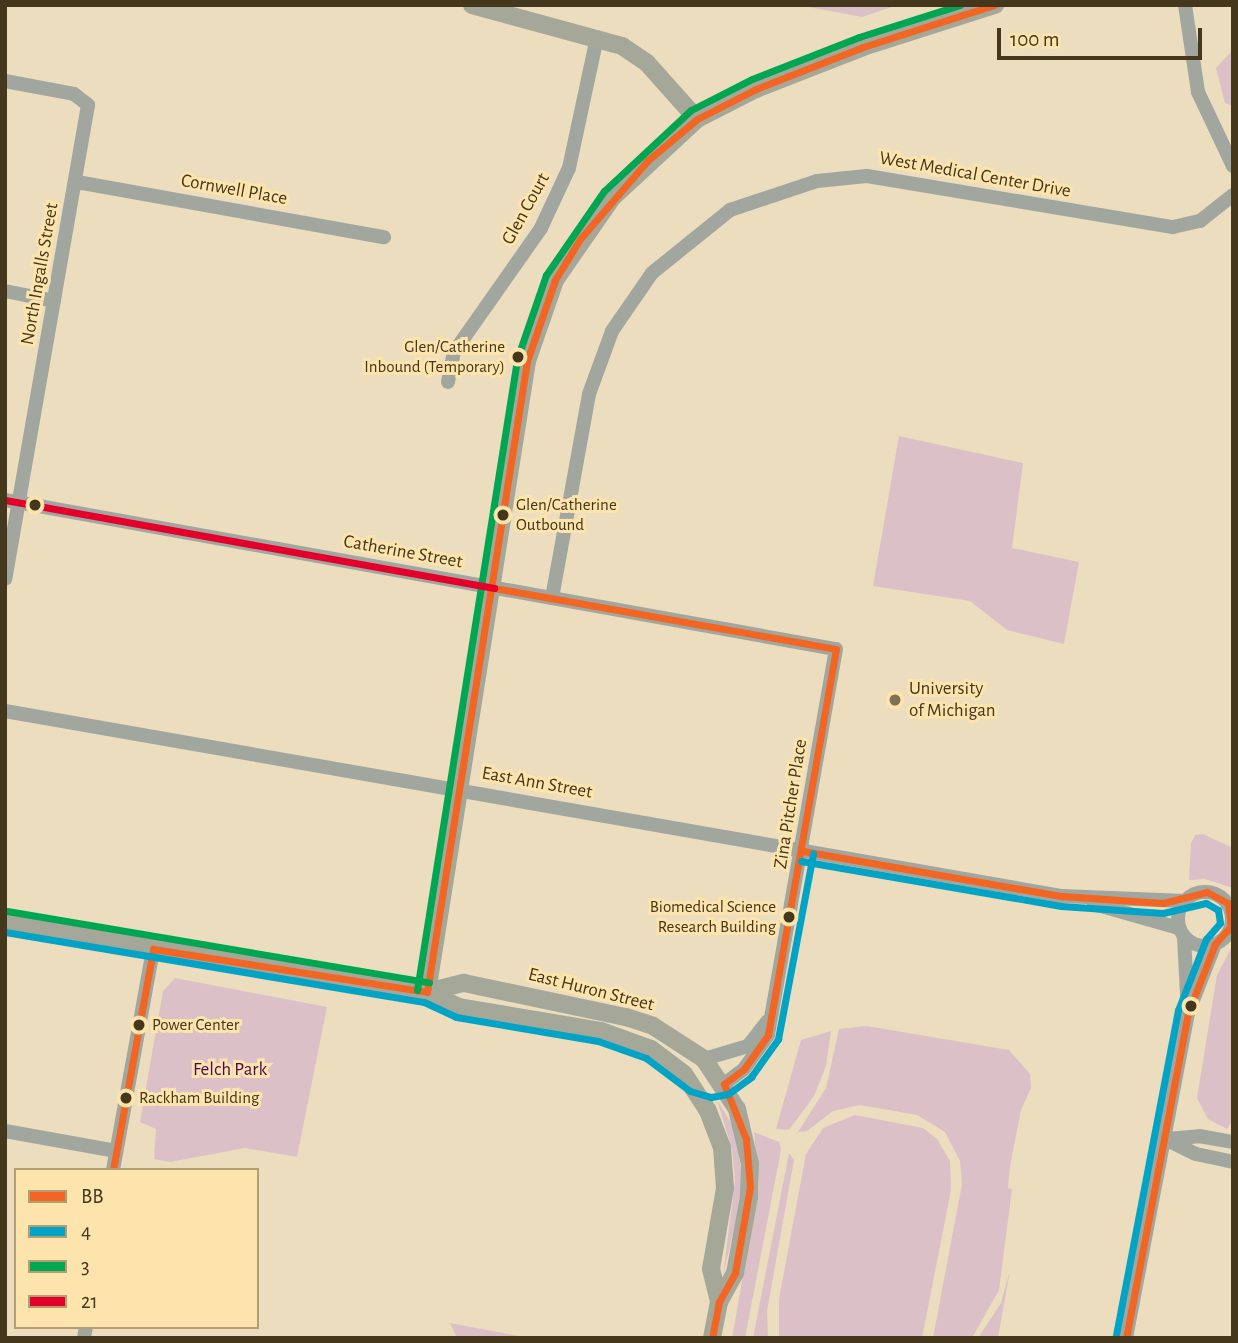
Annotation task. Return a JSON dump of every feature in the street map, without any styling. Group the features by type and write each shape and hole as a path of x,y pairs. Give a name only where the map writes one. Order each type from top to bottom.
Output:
{"main road":[{"path":"472,5 622,46 647,63 697,119"},
{"path":"427,992 494,588 527,361 555,280 612,198 697,119 798,71 995,5"},
{"name":"East Huron Street","path":"5,921 427,992 459,1007 630,1039 684,1074 700,1098 724,1157 724,1200 711,1269 719,1302"},
{"name":"East Huron Street","path":"427,992 464,983 626,1017 663,1031 704,1059 724,1084 744,1132 750,1187 735,1273 719,1302"},
{"path":"684,1074 710,1087 724,1084"},
{"path":"712,1338 719,1302"}],"street":[{"path":"1185,5 1194,74 1204,110 1232,165"},
{"name":"Glen Court","path":"448,382 454,352 541,228 569,168 597,37"},
{"name":"North Ingalls Street","path":"5,81 86,99 77,182 12,501 5,579"},
{"name":"West Medical Center Drive","path":"551,598 589,394 612,331 652,273 730,210 817,181 867,176 1173,227 1200,221 1233,195"},
{"name":"Cornwell Place","path":"77,182 384,237"},
{"path":"5,291 54,301"},
{"name":"Catherine Street","path":"12,501 836,649"},
{"name":"Zina Pitcher Place","path":"724,1084 759,1051 768,1035 803,851 836,649"},
{"name":"East Ann Street","path":"5,711 1062,895 1185,901"},
{"path":"1126,1338 1188,1013 1215,944 1231,926 1228,903 1207,892 1185,901 1182,932 1188,1013"},
{"name":"East Ann Street","path":"1062,895 1182,932"},
{"path":"1182,932 1197,945 1215,944"},
{"path":"113,1168 153,948"},
{"name":"Zina Pitcher Place","path":"704,1059 748,1045 767,1023 775,1005"},
{"path":"5,1131 116,1151"},
{"path":"1166,1139 1194,1136 1233,1142"},
{"path":"1166,1139 1196,1154 1233,1162"}],"green space":[{"path":"798,5 898,5 862,17"},
{"path":"1233,50 1233,106 1225,103 1216,68"},
{"path":"899,436 1023,463 1012,548 1079,562 1064,644 1007,630 970,601 873,586"},
{"path":"1203,834 1233,848 1233,888 1205,879 1189,880 1191,843 1195,835"},
{"path":"1233,945 1233,1120 1227,1129 1208,1119 1197,1098 1217,975"},
{"name":"Felch Park","path":"175,978 327,1007 297,1157 245,1148 170,1162 154,1159 156,1129 140,1122 163,991"},
{"path":"867,1026 1009,1050 1030,1074 1031,1088 1021,1110 1010,1166 1008,1188 1012,1189 999,1290 972,1338 933,1338 962,1184 960,1161 945,1132 917,1115 860,1105 833,1111 807,1131 798,1132 826,1088 839,1029"},
{"path":"831,1031 826,1066 814,1096 789,1130 776,1129 801,1040"},
{"path":"717,1100 733,1126 741,1168 740,1205 723,1275 735,1181 732,1149"},
{"path":"855,1115 923,1128 937,1139 950,1161 951,1190 922,1338 779,1338 779,1299 806,1154 823,1128"},
{"path":"754,1132 779,1142 781,1150 745,1338 732,1338 759,1185"},
{"path":"789,1153 794,1160 767,1311 768,1338 753,1338"},
{"path":"1010,1270 998,1338 978,1338 1001,1303"},
{"path":"450,1323 530,1338 457,1338"}],"transit line":[{"name":"3","path":"417,990 517,359 546,275 604,191 691,110 752,79 859,37 960,5"},
{"name":"BB","path":"113,1168 153,949 427,992 527,361 555,280 580,239 647,161 697,119 756,89 863,47 994,5"},
{"name":"21","path":"5,500 494,588"},
{"name":"BB","path":"494,588 836,649 768,1035 744,1069 724,1084 746,1139 750,1187 735,1273 719,1302 712,1338"},
{"name":"BB","path":"803,851 1062,896 1163,903 1207,892 1228,903 1231,926 1215,944 1188,1013 1126,1338"},
{"name":"4","path":"5,932 424,1002 456,1017 598,1041 646,1058 690,1091 711,1097 728,1094 751,1077 778,1039 813,853"},
{"name":"4","path":"801,861 1061,906 1163,913 1206,903 1218,910 1220,923 1206,939 1178,1010 1116,1336"},
{"name":"3","path":"7,911 429,982"}],"place":[{"name":"Glen/Catherine Inbound (Temporary)","path":"518,357"},
{"name":"Glen/Catherine Outbound","path":"503,515"},
{"name":"University of Michigan","path":"895,700"},
{"name":"Biomedical Science Research Building","path":"789,917"},
{"name":"Power Center","path":"139,1025"},
{"name":"Rackham Building","path":"126,1098"}]}
